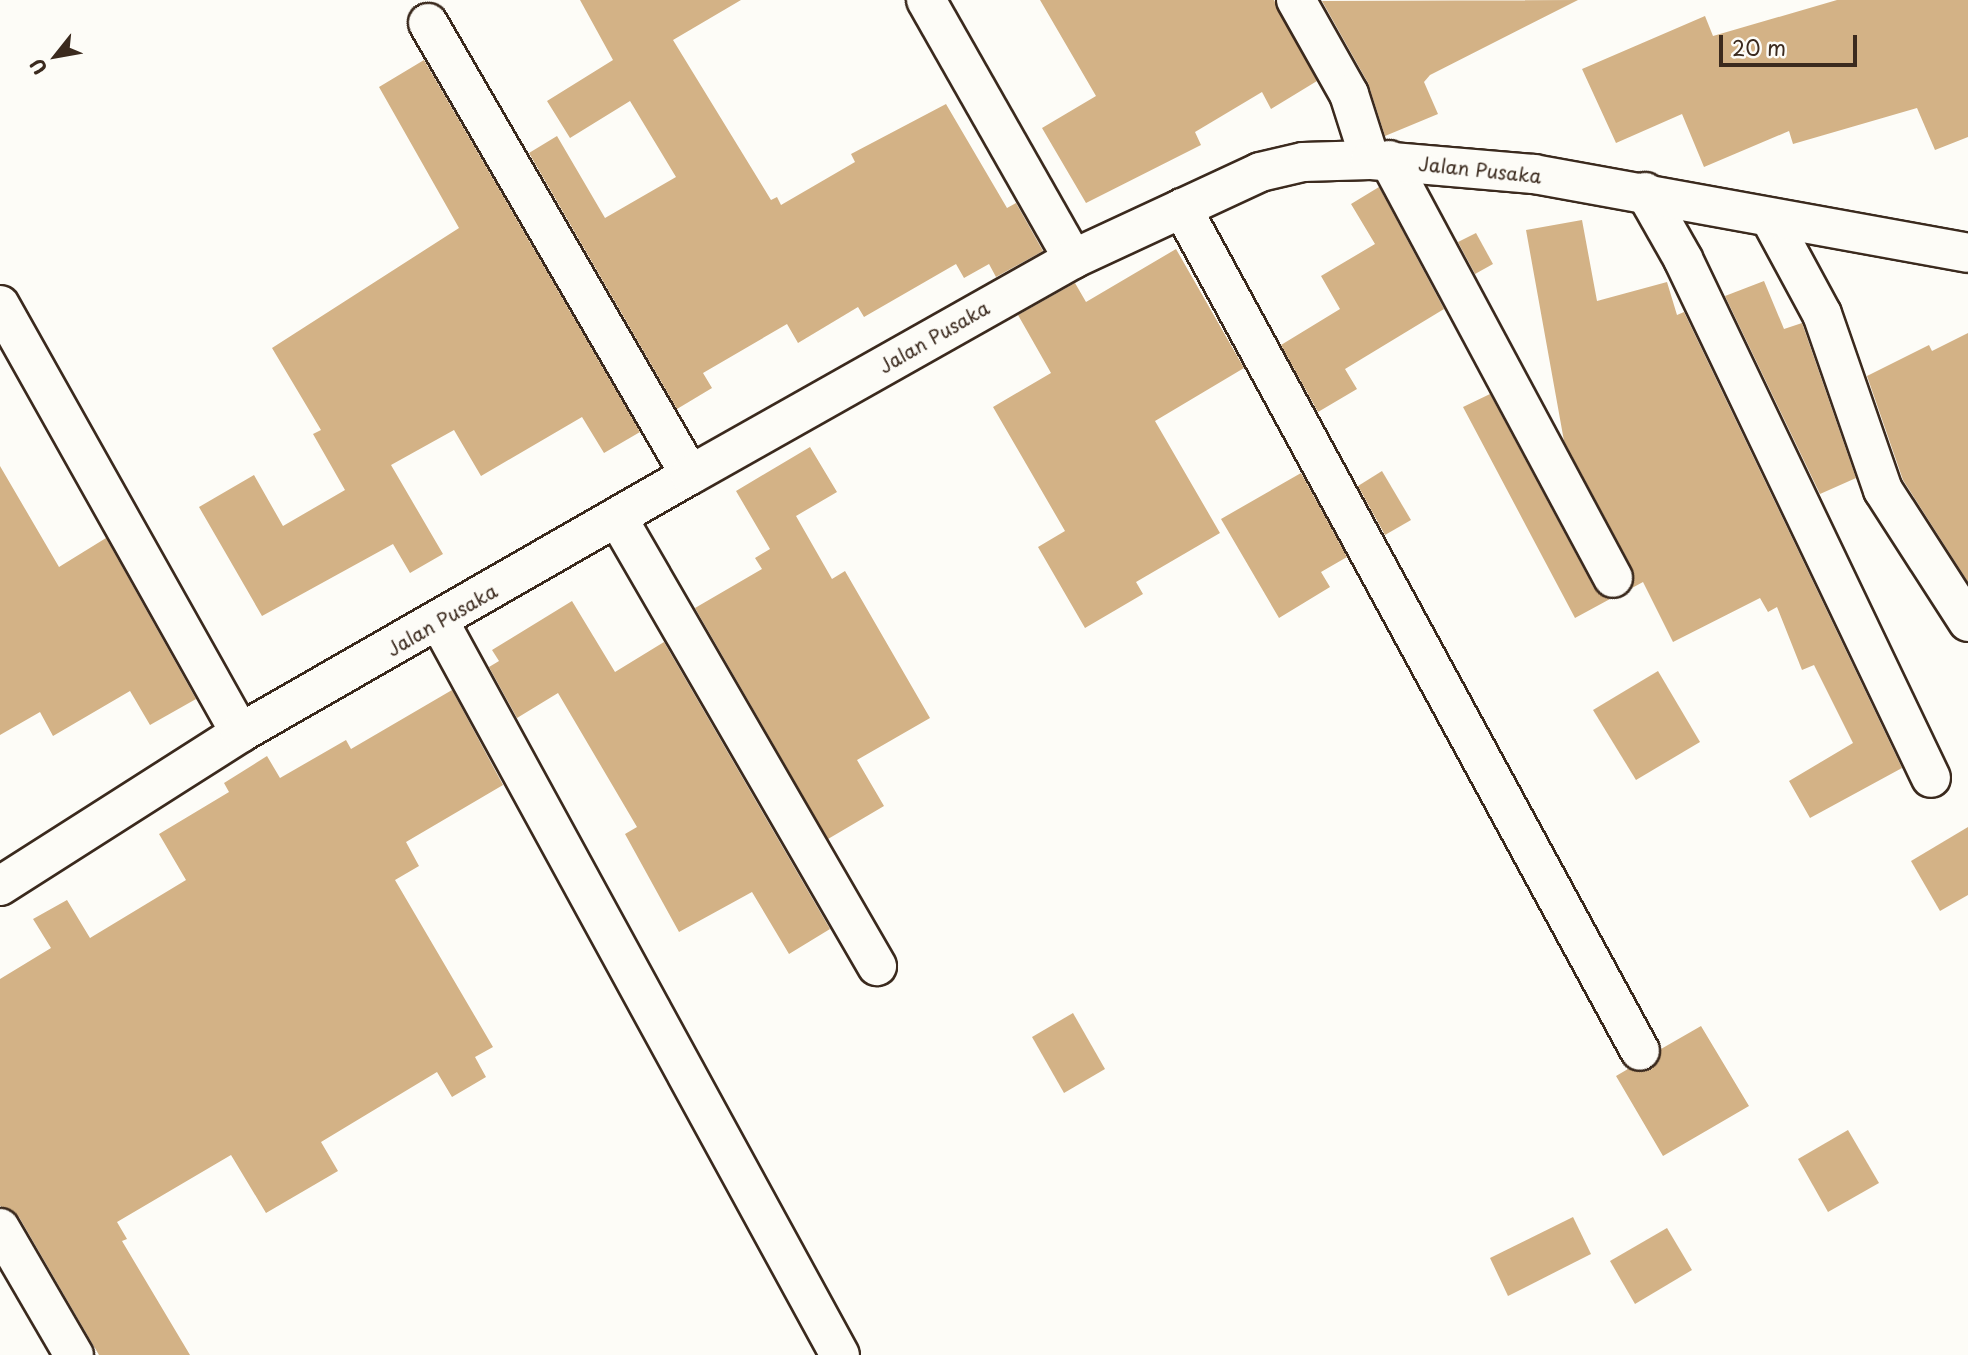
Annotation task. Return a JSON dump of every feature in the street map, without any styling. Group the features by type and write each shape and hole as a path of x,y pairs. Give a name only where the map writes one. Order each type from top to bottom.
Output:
{"street":[{"path":"926,0 1073,259"},
{"path":"1296,0 1349,94 1380,160 1613,578"},
{"path":"428,23 690,475"},
{"name":"Jalan Pusaka","path":"0,886 240,733 440,623 690,475 1073,259 1260,172 1303,162 1380,160 1645,192 1770,218 1968,253"},
{"path":"1645,192 1684,259 1931,778"},
{"path":"1182,208 1640,1051"},
{"path":"1770,218 1822,314 1883,490 1968,622"},
{"path":"0,305 240,733"},
{"path":"617,517 877,966"},
{"path":"440,623 840,1355"},
{"path":"0,1228 74,1355"}],"building":[{"path":"580,0 741,0 673,40 771,200 777,197 781,205 855,162 851,154 946,104 1007,208 1016,203 1043,251 996,277 989,264 964,278 956,264 864,317 858,307 798,343 787,324 703,373 712,388 677,409 529,153 557,136 605,218 676,177 630,101 570,138 547,101 613,60"},
{"path":"1040,0 1274,0 1317,81 1271,109 1262,92 1195,132 1201,145 1086,203 1042,128 1096,96"},
{"path":"1578,0 1430,75 1424,82 1438,114 1385,136 1368,83 1322,1"},
{"path":"1837,0 1968,0 1968,137 1935,150 1917,108 1793,144 1789,131 1704,167 1682,114 1616,143 1582,69 1705,16 1713,36"},
{"path":"424,60 640,432 604,453 582,417 481,476 454,430 391,465 443,554 410,573 393,544 262,616 199,507 254,475 283,526 345,490 313,434 321,430 272,348 459,228 379,87"},
{"path":"1379,187 1444,309 1345,369 1357,389 1318,412 1281,345 1340,309 1321,276 1375,244 1351,204"},
{"path":"1582,220 1597,301 1667,282 1677,315 1684,312 1902,768 1810,818 1789,781 1853,743 1814,665 1802,670 1777,607 1768,612 1760,598 1673,642 1643,582 1632,588 1632,568 1564,441 1526,230"},
{"path":"1476,233 1493,264 1475,274 1458,242"},
{"path":"1176,249 1244,368 1155,421 1220,533 1136,582 1143,594 1085,628 1038,547 1065,531 993,407 1051,373 1018,315 1075,283 1086,302"},
{"path":"1764,281 1784,329 1802,323 1856,478 1820,494 1725,296"},
{"path":"1968,333 1968,582 1903,480 1867,376 1929,345 1932,351"},
{"path":"1490,394 1594,588 1610,599 1575,618 1463,407"},
{"path":"810,447 837,492 796,516 832,579 845,571 930,718 857,760 884,806 828,839 695,608 762,569 755,558 770,549 736,491"},
{"path":"0,466 59,567 106,538 196,699 150,725 130,691 53,736 40,712 0,735"},
{"path":"1382,471 1411,520 1385,535 1358,486"},
{"path":"1301,473 1347,557 1321,572 1330,587 1279,618 1221,519"},
{"path":"572,601 615,672 664,642 830,929 789,954 752,892 679,932 625,834 637,827 558,693 517,718 489,667 499,661 492,650"},
{"path":"1658,671 1700,742 1636,780 1593,710"},
{"path":"452,690 503,785 406,842 419,866 395,880 493,1047 475,1057 486,1077 452,1097 437,1072 321,1142 338,1171 266,1213 231,1155 117,1222 127,1239 122,1241 190,1355 99,1355 19,1217 0,1206 0,979 51,948 33,919 67,900 90,938 186,880 159,834 229,792 224,783 267,756 280,778 346,740 351,749"},
{"path":"1968,827 1968,895 1940,911 1911,861"},
{"path":"1073,1013 1105,1069 1064,1093 1032,1037"},
{"path":"1701,1026 1749,1106 1663,1156 1616,1076 1628,1069 1651,1070 1661,1049"},
{"path":"1848,1130 1879,1183 1828,1212 1798,1159"},
{"path":"1573,1217 1591,1254 1508,1296 1490,1258"},
{"path":"1667,1228 1692,1270 1635,1304 1610,1261"}]}
